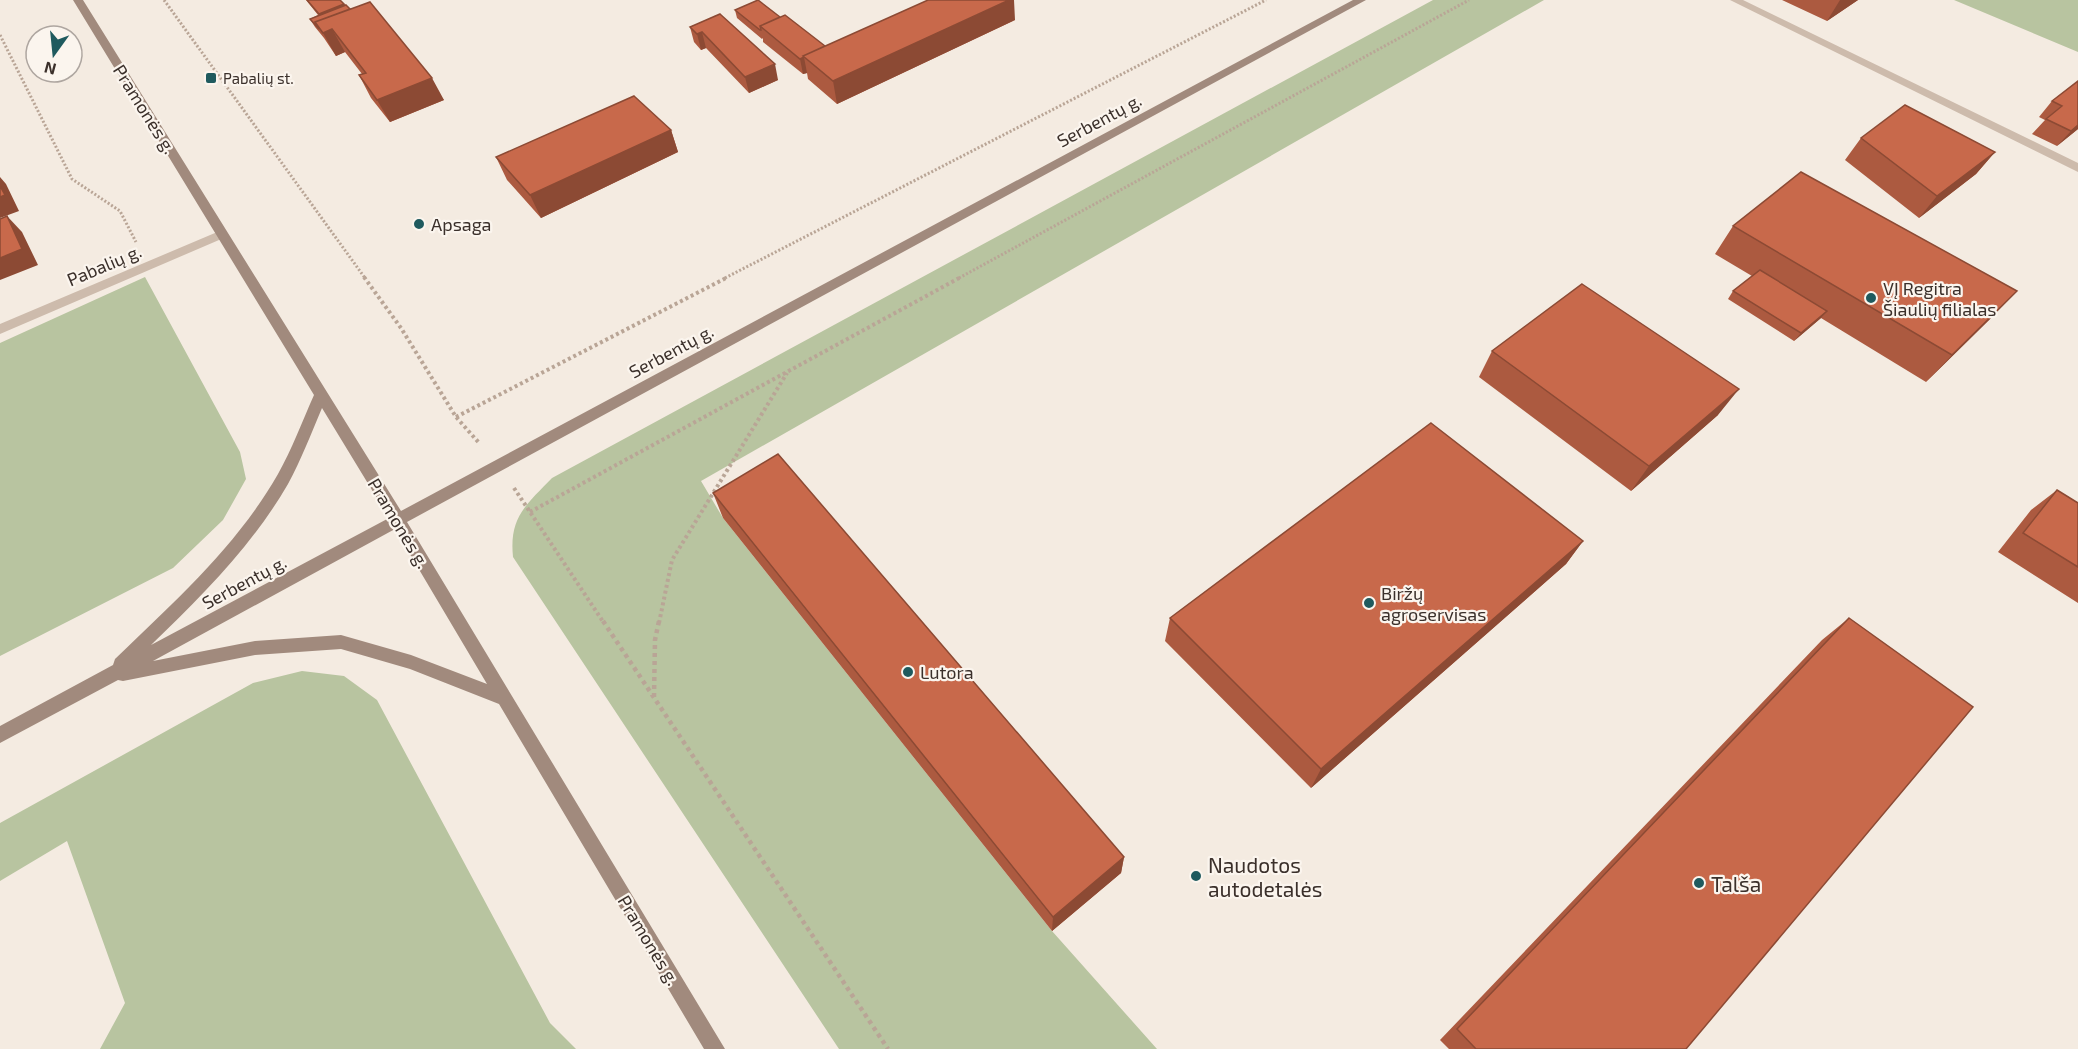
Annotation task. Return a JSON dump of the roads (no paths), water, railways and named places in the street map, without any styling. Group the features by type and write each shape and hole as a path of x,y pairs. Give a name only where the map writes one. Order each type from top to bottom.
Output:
{"main road":[{"name":"Pramonės g.","path":"78,0 398,520 715,1049"},
{"name":"Serbentų g.","path":"0,735 1361,0"},
{"path":"108,676 215,571 259,516 283,478 321,395"},
{"path":"108,676 255,648 341,642 411,662 504,698"}],"street":[{"path":"1735,0 2078,168"},
{"name":"Pabalių g.","path":"0,329 222,234"}],"place":[{"name":"Pabalių st.","path":"211,78"},
{"name":"Apsaga","path":"419,224"},
{"name":"VĮ Regitra Šiaulių filialas","path":"1871,298"},
{"name":"Biržų agroservisas","path":"1369,603"},
{"name":"Lutora","path":"908,672"},
{"name":"Naudotos autodetalės","path":"1196,876"},
{"name":"Talša","path":"1699,883"}]}
